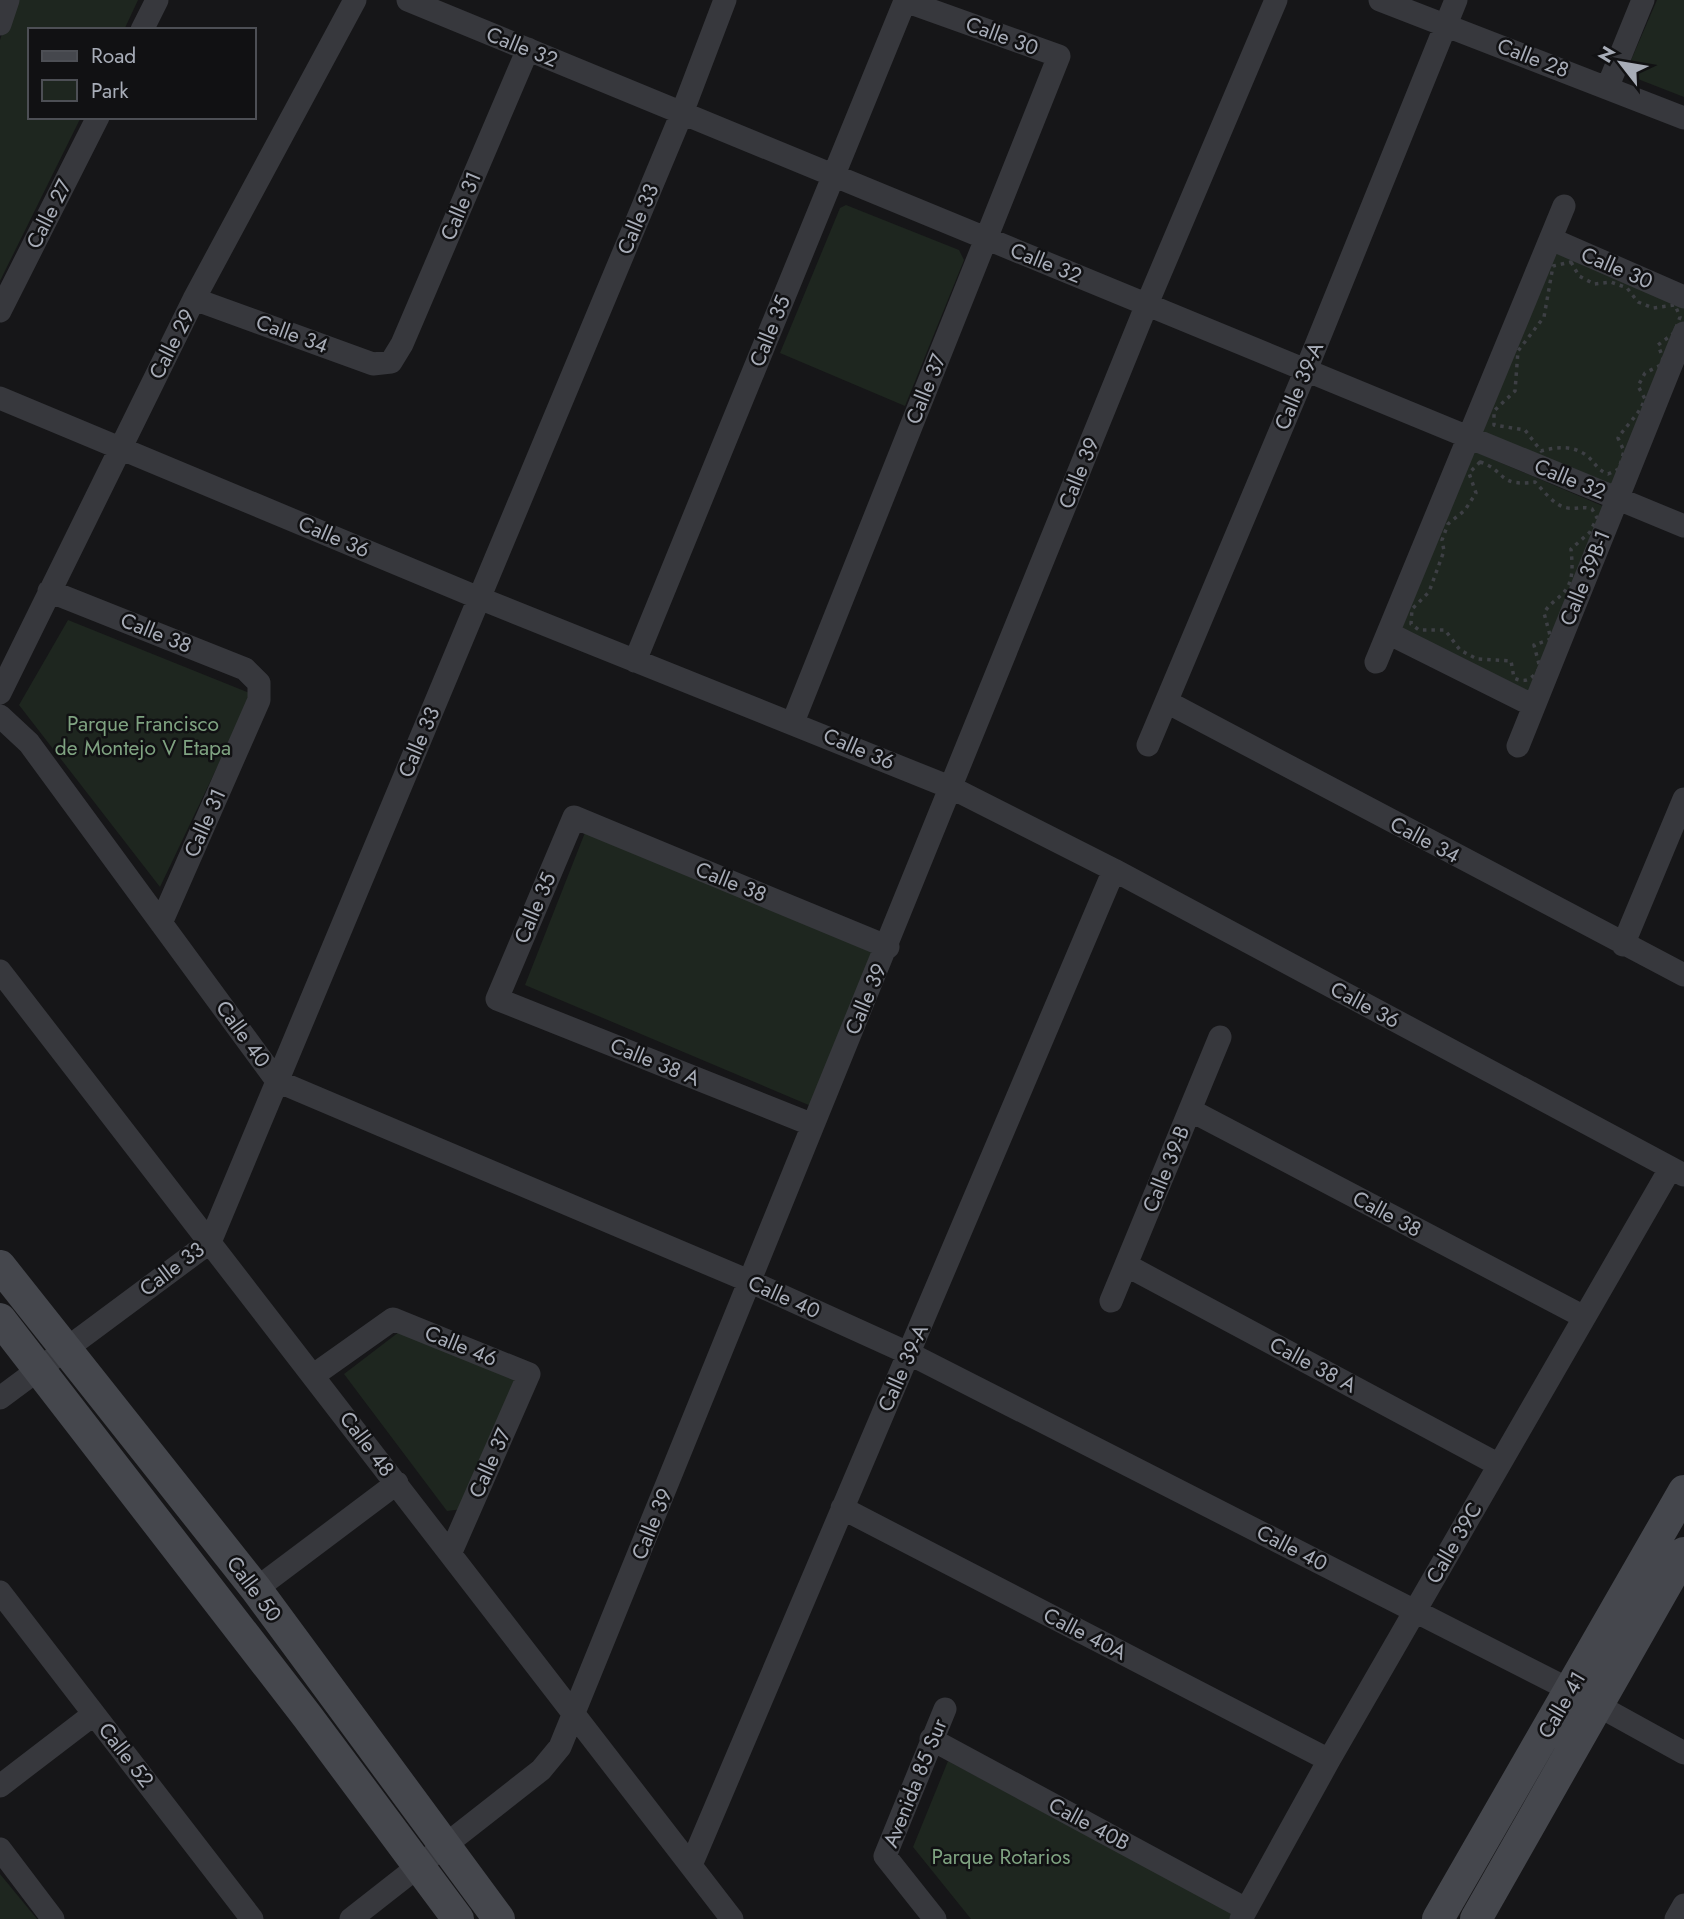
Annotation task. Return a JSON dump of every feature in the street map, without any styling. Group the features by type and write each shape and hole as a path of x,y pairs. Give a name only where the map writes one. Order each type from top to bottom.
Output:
{"main road":[{"name":"Calle 50","path":"0,1266 256,1589 499,1919"},
{"name":"Calle 50","path":"0,1319 307,1716 458,1919"},
{"name":"Calle 41","path":"1437,1919 1684,1491"},
{"name":"Calle 41","path":"1476,1919 1684,1553"}],"street":[{"path":"0,24 8,0"},
{"path":"143,28 157,0"},
{"name":"Calle 29","path":"0,693 194,299 355,0"},
{"name":"Calle 32","path":"408,0 1684,526"},
{"name":"Calle 33","path":"0,1398 210,1242 682,113 725,0"},
{"name":"Calle 39","path":"351,1919 541,1770 560,1746 575,1715 1147,304 1276,0"},
{"name":"Calle 28","path":"1380,0 1608,86 1684,118"},
{"name":"Calle 39-A","path":"1148,745 1306,370 1456,0"},
{"path":"1608,86 1643,0"},
{"name":"Calle 30","path":"905,1 1059,57"},
{"name":"Calle 35","path":"635,661 905,1"},
{"name":"Calle 31","path":"391,362 402,345 528,49"},
{"name":"Calle 37","path":"793,722 1059,57"},
{"name":"Calle 27","path":"0,311 97,119"},
{"path":"1377,662 1564,206"},
{"name":"Calle 30","path":"1551,239 1684,297"},
{"name":"Calle 34","path":"194,299 373,364 391,362"},
{"name":"Calle 39B-1","path":"1518,746 1684,333"},
{"name":"Calle 36","path":"0,398 479,598 952,788 1114,870 1677,1172"},
{"name":"Calle 38","path":"49,591 245,669 259,682"},
{"path":"1388,632 1534,706"},
{"name":"Calle 31","path":"161,923 259,700 259,682"},
{"name":"Calle 34","path":"1167,702 1684,975"},
{"name":"Calle 40","path":"0,716 29,743 277,1080 749,1281 910,1354 1415,1610 1570,1690 1684,1753"},
{"path":"1623,945 1684,799"},
{"name":"Calle 35","path":"496,999 573,817"},
{"name":"Calle 38","path":"573,817 888,947"},
{"name":"Calle 39-A","path":"691,1865 1114,870"},
{"name":"Calle 48","path":"0,971 732,1919"},
{"name":"Calle 38 A","path":"496,999 813,1125"},
{"name":"Calle 39-B","path":"1111,1301 1220,1037"},
{"name":"Calle 38","path":"1190,1110 1584,1317"},
{"name":"Calle 39C","path":"1244,1914 1329,1760 1584,1317 1677,1172"},
{"name":"Calle 38 A","path":"1126,1265 1499,1465"},
{"name":"Calle 46","path":"314,1375 393,1319 529,1374"},
{"name":"Calle 37","path":"451,1552 529,1374"},
{"path":"256,1589 397,1483"},
{"name":"Calle 40A","path":"842,1508 1329,1760"},
{"name":"Calle 52","path":"0,1592 252,1919"},
{"name":"Avenida 85 Sur","path":"935,1919 885,1856 945,1709"},
{"path":"0,1786 94,1714"},
{"name":"Calle 40B","path":"931,1739 1244,1914"},
{"path":"0,1849 53,1919"},
{"path":"1676,1919 1684,1905"}],"path":[{"path":"1571,262 1579,276 1594,284 1611,282 1627,288 1638,302 1653,308 1675,305 1680,317 1674,333 1658,345 1661,365 1644,373 1638,386 1645,399 1639,414 1629,421 1618,438 1624,451 1619,469 1608,474 1598,470 1586,455 1563,446 1541,451 1525,430 1494,425 1494,411 1515,391 1518,351 1544,317 1553,265 1571,262"},
{"path":"1480,462 1490,465 1499,477 1514,485 1535,482 1554,502 1569,508 1581,505 1592,509 1597,518 1590,532 1571,549 1573,569 1566,589 1550,602 1544,613 1551,639 1534,645 1540,668 1530,680 1522,682 1514,678 1511,661 1476,659 1460,650 1445,629 1419,630 1411,624 1412,609 1429,592 1444,551 1442,540 1448,524 1465,510 1476,493 1469,473 1480,462"}],"green space":[{"path":"13,0 138,0 125,28 28,28 28,119 80,119 0,281 0,40"},
{"path":"1657,0 1684,0 1684,97 1625,74"},
{"path":"846,205 959,250 964,260 905,406 780,353 840,208"},
{"path":"1554,248 1684,305 1684,326 1617,487 1479,430"},
{"path":"1471,450 1605,507 1530,692 1400,629"},
{"name":"Parque Francisco de Montejo V Etapa","path":"68,620 252,694 160,887 19,705"},
{"path":"586,830 873,949 811,1106 525,985"},
{"path":"399,1332 518,1379 463,1509 447,1511 344,1374"},
{"name":"Parque Rotarios","path":"948,1761 1234,1914 1231,1919 971,1919 913,1847"},
{"path":"0,1874 37,1919 0,1919"}]}
